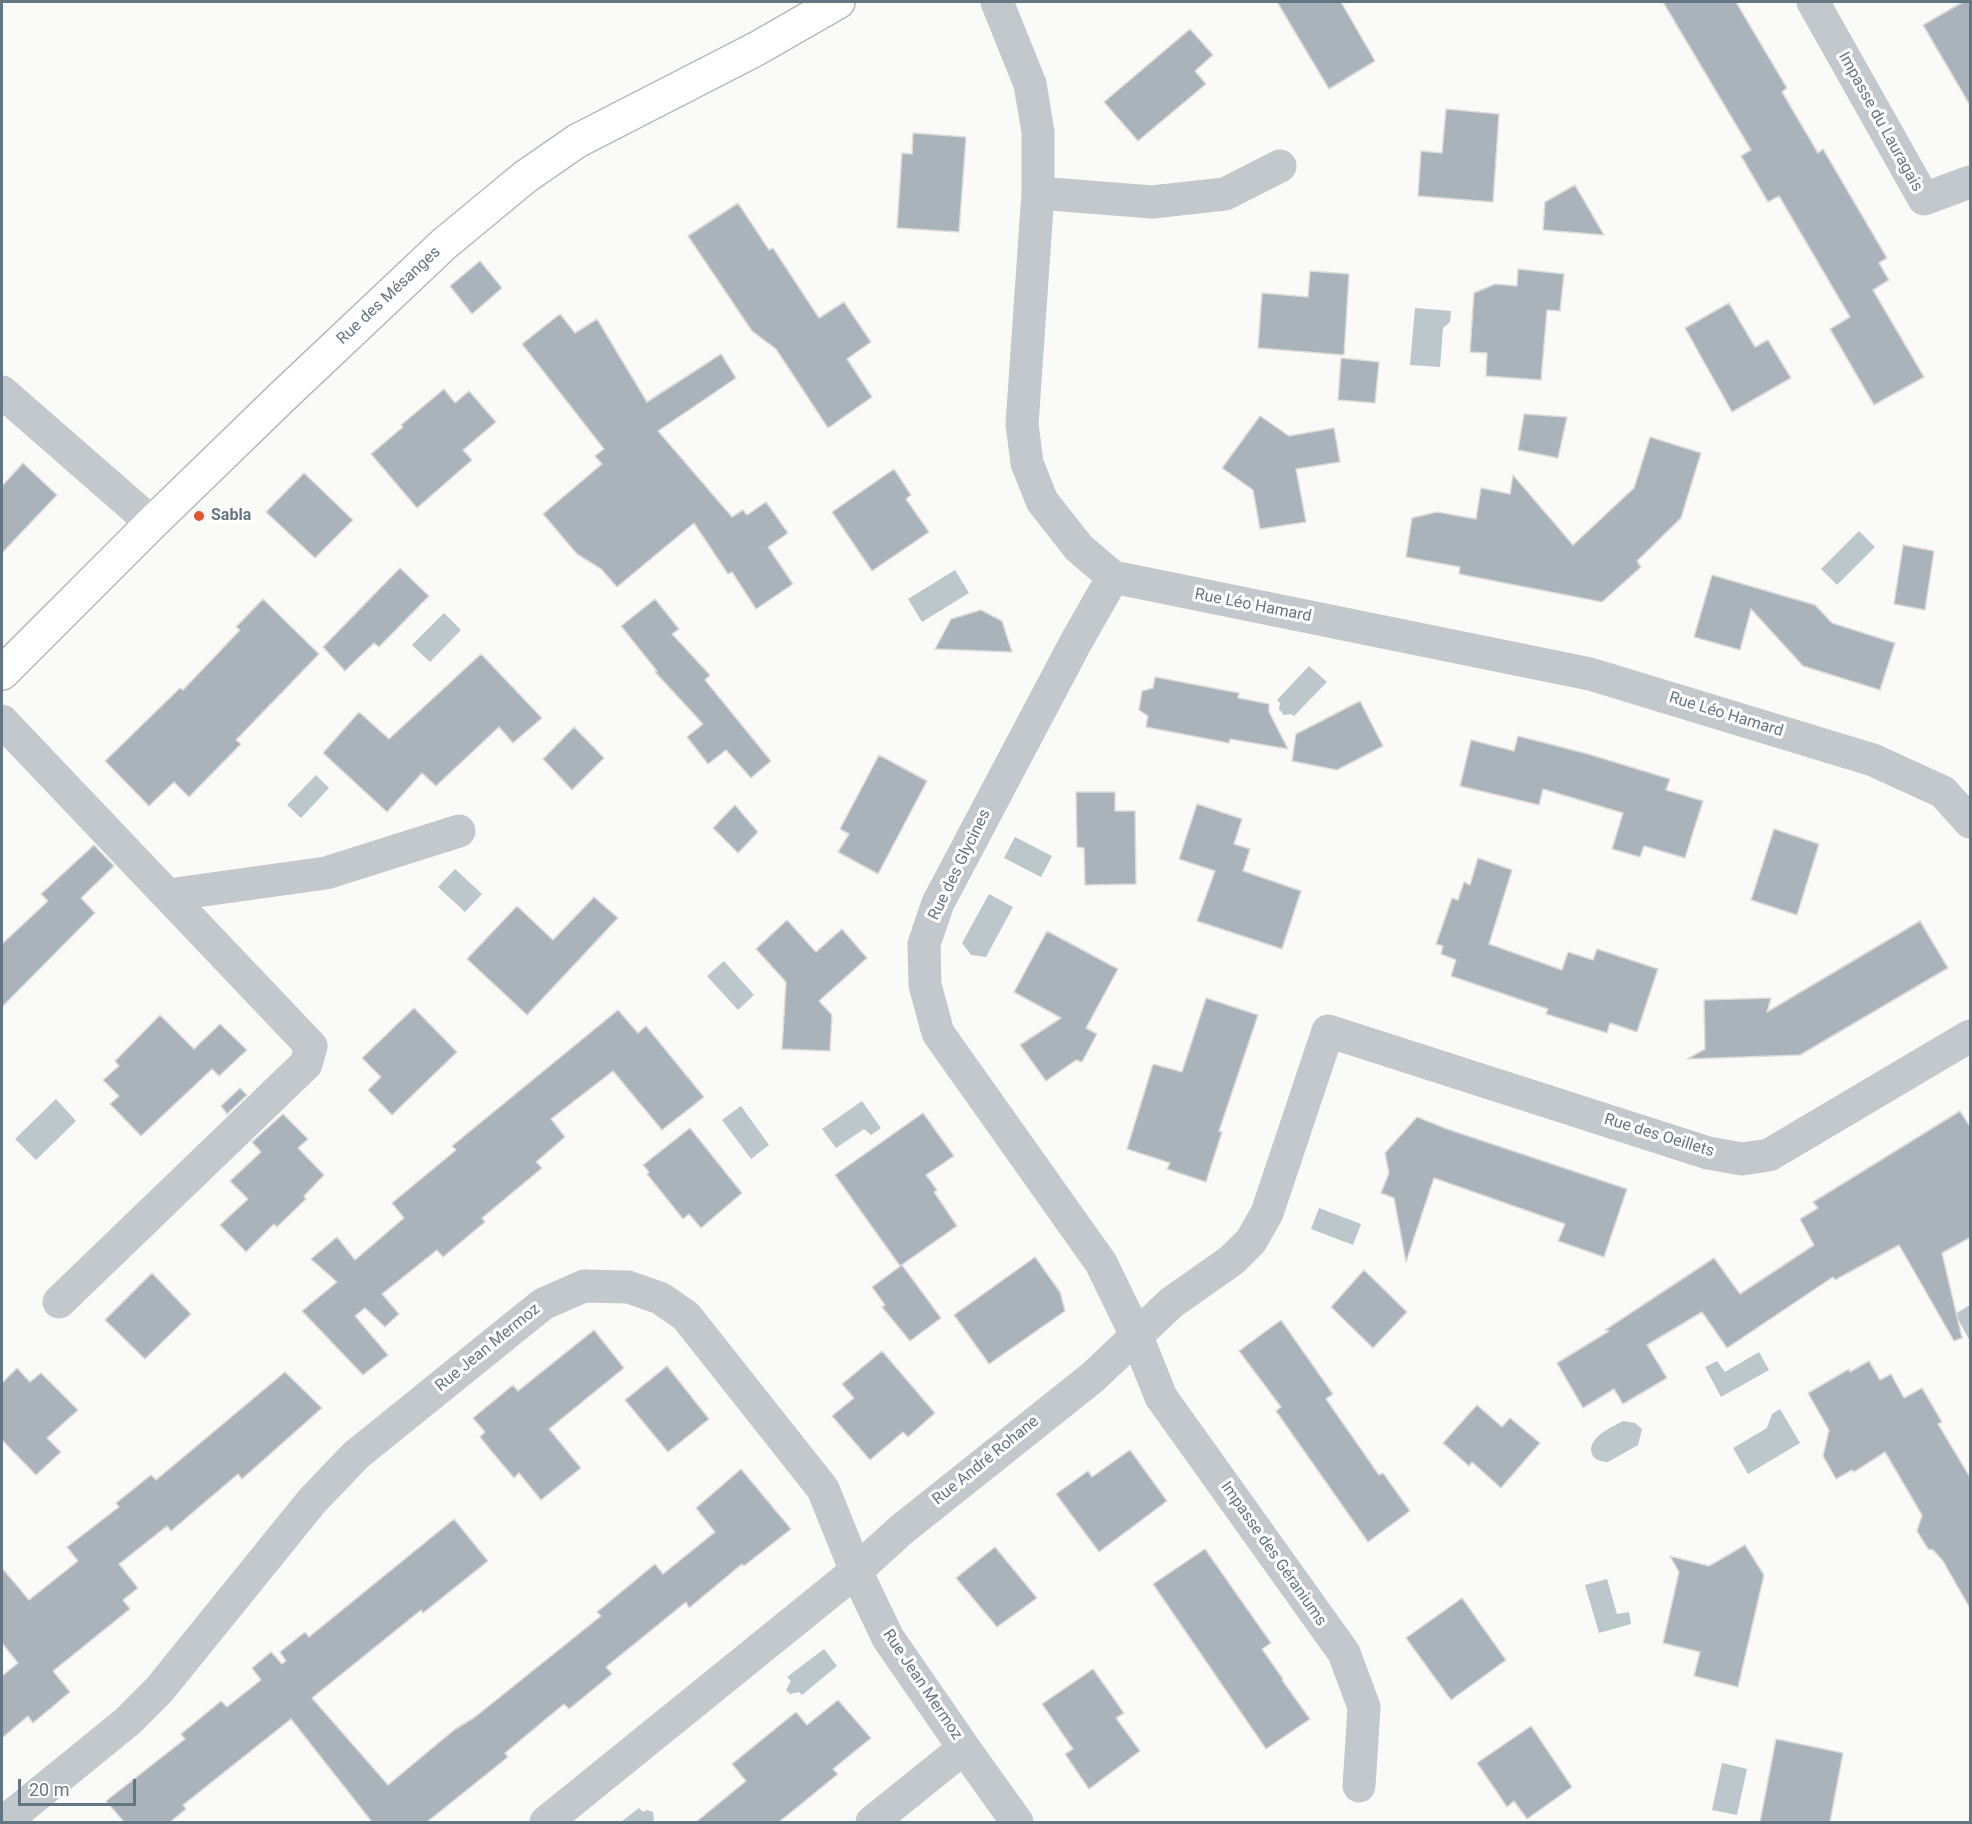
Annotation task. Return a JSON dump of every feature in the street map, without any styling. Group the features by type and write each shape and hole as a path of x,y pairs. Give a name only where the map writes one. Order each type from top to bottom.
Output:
{"main road":[{"name":"Rue des Mésanges","path":"2,673 152,523 444,244 525,177 577,141 756,49 838,2"}],"street":[{"name":"Rue Léo Hamard","path":"997,2 1030,84 1038,132 1038,193 1022,424 1027,463 1042,501 1079,548 1113,577 1590,674 1873,760 1944,792 1971,822"},
{"name":"Impasse du Lauragais","path":"1813,2 1924,199 1971,182"},
{"path":"1038,193 1152,202 1225,194 1280,166"},
{"path":"2,392 152,523"},
{"name":"Rue des Glycines","path":"1113,577 1076,642 938,903 924,944 925,985 938,1033 1101,1263 1137,1337"},
{"path":"2,721 311,1046 306,1064 59,1302"},
{"path":"168,895 326,873 459,831"},
{"name":"Rue André Rohane","path":"546,1822 856,1571 901,1530 1093,1377 1171,1304 1232,1260 1251,1241 1267,1213 1328,1030"},
{"name":"Rue des Oeillets","path":"1328,1030 1708,1154 1742,1159 1769,1155 1971,1036"},
{"name":"Rue Jean Mermoz","path":"4,1822 128,1721 159,1690 312,1501 356,1455 543,1304 584,1286 628,1287 660,1298 686,1316 823,1489 856,1571 888,1638 964,1748 872,1822"},
{"name":"Impasse des Géraniums","path":"1137,1337 1161,1397 1344,1653 1364,1707 1359,1786"},
{"path":"964,1748 1017,1822"}],"shaded area":[{"path":"1415,308 1451,311 1450,322 1443,328 1440,367 1410,365"},
{"path":"1859,531 1875,547 1837,585 1821,569"},
{"path":"955,570 969,593 922,622 908,599"},
{"path":"444,613 461,630 430,662 412,645"},
{"path":"1309,666 1327,682 1294,716 1284,715 1279,709 1280,703 1277,700"},
{"path":"316,775 329,788 301,818 287,805"},
{"path":"1015,837 1052,856 1041,877 1004,858"},
{"path":"455,869 482,894 465,912 438,887"},
{"path":"989,894 1013,907 986,957 971,955 962,943"},
{"path":"724,961 754,995 738,1010 707,976"},
{"path":"56,1099 76,1121 36,1160 15,1139"},
{"path":"862,1101 881,1128 871,1135 864,1129 836,1148 822,1129"},
{"path":"741,1106 769,1145 751,1159 722,1120"},
{"path":"1319,1208 1361,1224 1353,1245 1311,1229"},
{"path":"1970,1305 1970,1341 1955,1314"},
{"path":"1759,1352 1769,1370 1721,1397 1705,1367 1717,1361 1725,1372"},
{"path":"1780,1409 1800,1443 1748,1474 1733,1448 1767,1428 1772,1414"},
{"path":"1623,1421 1635,1423 1642,1429 1638,1445 1608,1462 1596,1459 1591,1448 1596,1438"},
{"path":"1607,1579 1617,1614 1629,1612 1631,1624 1599,1633 1585,1585"},
{"path":"824,1649 837,1666 802,1695 799,1692 790,1694 786,1690 791,1681 787,1677"},
{"path":"1722,1763 1747,1769 1737,1815 1712,1810"},
{"path":"639,1808 643,1812 647,1810 653,1812 654,1820 621,1822"}],"building":[{"path":"1277,2 1341,2 1375,61 1329,89"},
{"path":"1663,2 1736,2 1787,88 1782,92 1818,153 1823,149 1887,258 1879,263 1889,280 1873,290 1924,377 1874,405 1830,329 1850,317 1779,196 1768,202 1741,156 1751,150"},
{"path":"1963,2 1971,2 1971,107 1923,25"},
{"path":"1190,29 1213,55 1195,71 1206,84 1138,141 1104,102"},
{"path":"1446,109 1499,114 1493,202 1418,196 1421,151 1442,153"},
{"path":"913,133 966,137 959,232 897,228 902,153 912,154"},
{"path":"1575,185 1604,235 1543,230 1545,202"},
{"path":"738,203 769,250 773,248 819,318 844,302 871,342 847,359 872,397 828,428 776,349 752,331 688,236"},
{"path":"480,261 502,288 472,314 450,286"},
{"path":"1518,269 1564,274 1560,311 1547,310 1541,380 1486,376 1487,353 1470,352 1474,293 1495,284 1517,286"},
{"path":"1310,271 1349,274 1344,355 1258,348 1262,293 1308,297"},
{"path":"1729,303 1755,347 1768,340 1791,378 1732,412 1685,328"},
{"path":"560,314 575,333 597,319 647,402 721,354 736,378 658,431 732,517 743,510 747,515 766,502 788,533 768,547 793,584 756,609 732,572 728,574 694,523 617,587 601,569 577,554 543,514 602,464 595,456 604,449 522,344"},
{"path":"1341,358 1379,362 1375,403 1338,400"},
{"path":"444,389 455,403 469,391 496,422 463,450 472,460 417,508 371,454"},
{"path":"1524,414 1567,417 1558,458 1518,450"},
{"path":"1260,416 1289,436 1334,428 1340,462 1296,469 1306,522 1260,529 1253,490 1222,468"},
{"path":"1650,437 1701,453 1681,518 1637,561 1641,567 1602,602 1459,574 1460,567 1406,557 1412,518 1437,512 1476,519 1481,488 1510,494 1513,475 1573,545 1634,488"},
{"path":"23,463 57,495 2,553 2,486"},
{"path":"894,469 911,495 906,499 929,532 872,571 832,512"},
{"path":"304,473 353,520 315,558 266,512"},
{"path":"1903,545 1934,551 1925,610 1894,604"},
{"path":"400,568 429,596 379,647 374,643 345,671 323,647"},
{"path":"1712,575 1815,605 1832,623 1895,643 1880,690 1803,666 1751,609 1740,650 1694,637"},
{"path":"263,599 319,654 236,740 241,744 189,797 174,782 149,806 105,761 180,688 183,690 240,630 236,627"},
{"path":"655,599 679,629 672,634 710,675 705,680 771,761 751,778 726,750 708,764 687,737 703,724 655,672 657,671 621,626"},
{"path":"981,610 1002,621 1012,652 935,649 951,619"},
{"path":"481,654 542,718 513,743 499,727 436,786 422,773 387,812 323,753 359,712 389,739"},
{"path":"1155,677 1239,693 1238,698 1269,704 1269,712 1288,749 1230,739 1229,743 1146,727 1148,716 1139,710 1142,691 1153,688"},
{"path":"1360,701 1383,746 1337,770 1292,761 1296,734"},
{"path":"574,727 604,758 572,790 543,759"},
{"path":"1518,736 1670,779 1666,790 1703,801 1685,858 1644,846 1640,857 1612,849 1623,813 1543,789 1539,805 1460,786 1471,740 1514,751"},
{"path":"879,755 927,781 878,874 838,852 849,834 840,829"},
{"path":"1076,792 1115,792 1115,811 1135,811 1136,884 1085,885 1084,848 1077,847"},
{"path":"1197,804 1242,819 1234,844 1250,849 1243,871 1301,891 1282,949 1197,921 1215,871 1179,859"},
{"path":"735,805 758,832 738,853 713,828"},
{"path":"1774,829 1819,844 1797,915 1751,900"},
{"path":"94,845 114,866 81,898 95,913 2,1007 2,944 48,901 41,894"},
{"path":"1478,858 1512,870 1489,944 1562,970 1568,952 1593,960 1597,949 1658,969 1637,1032 1610,1023 1607,1033 1546,1014 1548,1009 1451,976 1456,960 1441,954 1443,946 1436,944 1452,898 1458,900 1464,882 1470,885"},
{"path":"594,897 618,918 527,1015 467,959 517,906 553,940"},
{"path":"787,920 816,952 842,929 867,958 819,1001 832,1015 830,1051 782,1049 786,982 756,949"},
{"path":"1920,921 1948,968 1800,1055 1687,1059 1705,1049 1704,1000 1771,998 1767,1012"},
{"path":"1047,931 1118,969 1086,1028 1097,1034 1082,1062 1076,1060 1046,1081 1020,1045 1061,1018 1014,992"},
{"path":"1206,998 1258,1015 1219,1131 1222,1132 1206,1182 1167,1169 1170,1163 1127,1149 1153,1064 1182,1072"},
{"path":"414,1008 457,1052 392,1115 368,1090 381,1077 362,1058"},
{"path":"618,1010 638,1033 646,1026 704,1097 662,1130 613,1071 551,1119 565,1137 536,1162 542,1168 482,1218 485,1222 443,1257 437,1250 382,1294 399,1314 385,1327 365,1308 355,1316 388,1355 363,1375 302,1311 337,1282 311,1259 337,1237 355,1260 404,1218 392,1203 456,1150 452,1146"},
{"path":"160,1015 194,1049 220,1024 247,1050 219,1076 212,1069 141,1136 110,1104 119,1096 103,1080 119,1066 115,1061"},
{"path":"240,1088 247,1095 227,1114 221,1106"},
{"path":"1960,1111 1971,1128 1971,1237 1942,1253 1962,1338 1954,1341 1899,1245 1835,1280 1833,1277 1727,1348 1702,1312 1647,1345 1667,1378 1623,1404 1614,1389 1583,1408 1557,1363 1609,1331 1605,1330 1714,1258 1740,1294 1814,1245 1800,1219 1818,1208 1813,1202"},
{"path":"923,1113 954,1156 926,1175 937,1190 934,1192 957,1226 900,1266 835,1175"},
{"path":"283,1114 308,1139 298,1148 324,1175 304,1196 306,1199 277,1227 274,1224 246,1252 220,1225 248,1199 230,1181 261,1152 252,1142"},
{"path":"1417,1117 1627,1189 1604,1257 1558,1241 1565,1224 1434,1178 1406,1262 1394,1198 1381,1193 1389,1173 1385,1153"},
{"path":"690,1128 742,1193 701,1228 689,1214 683,1219 647,1174 649,1172 643,1165"},
{"path":"1035,1257 1060,1292 1065,1311 989,1364 954,1315"},
{"path":"902,1265 941,1318 910,1341 882,1307 885,1305 872,1287"},
{"path":"1364,1270 1407,1312 1373,1348 1331,1307"},
{"path":"152,1273 191,1314 145,1359 105,1320"},
{"path":"1281,1320 1333,1394 1326,1399 1379,1475 1383,1473 1410,1511 1368,1542 1276,1411 1281,1407 1239,1351"},
{"path":"594,1330 624,1368 549,1429 581,1468 541,1500 519,1473 514,1478 493,1453 480,1437 485,1432 473,1418 513,1385 518,1391"},
{"path":"882,1351 935,1413 908,1437 903,1432 870,1460 832,1416 854,1398 842,1384"},
{"path":"1869,1361 1880,1380 1891,1374 1904,1398 1922,1388 1942,1422 1938,1424 1971,1479 1971,1610 1943,1561 1933,1550 1928,1549 1917,1531 1922,1515 1885,1452 1854,1472 1852,1470 1836,1479 1823,1456 1829,1430 1808,1393 1849,1369 1850,1372"},
{"path":"667,1366 709,1419 668,1452 625,1400"},
{"path":"17,1368 30,1382 41,1373 78,1410 47,1438 61,1452 36,1475 2,1440 2,1383"},
{"path":"285,1372 322,1408 242,1479 238,1474 171,1531 167,1526 119,1564 138,1588 123,1600 130,1609 53,1671 70,1692 33,1723 28,1716 2,1738 2,1676 18,1663 2,1643 2,1568 29,1600 78,1561 67,1547 119,1507 116,1503 151,1475 156,1480"},
{"path":"1477,1405 1502,1427 1510,1418 1540,1443 1501,1488 1472,1462 1469,1466 1443,1443"},
{"path":"1130,1450 1167,1501 1099,1552 1056,1494 1088,1471 1092,1477"},
{"path":"741,1469 791,1529 744,1566 742,1564 689,1608 686,1602 606,1667 612,1674 569,1709 564,1704 505,1753 508,1757 427,1822 372,1822 291,1719 183,1805 186,1809 170,1822 124,1822 106,1801 185,1739 181,1734 221,1701 227,1707 261,1680 252,1668 271,1652 282,1664 286,1661 280,1652 305,1632 309,1637 454,1519 488,1561 423,1613 421,1610 312,1698 388,1785 454,1730 475,1717 601,1616 597,1612 655,1564 663,1574 715,1532 696,1508"},
{"path":"1745,1545 1764,1575 1738,1687 1694,1676 1700,1652 1663,1643 1679,1572 1670,1556 1709,1566"},
{"path":"995,1547 1037,1598 997,1627 956,1578"},
{"path":"1205,1549 1271,1643 1262,1649 1310,1719 1266,1749 1153,1584"},
{"path":"1462,1598 1506,1660 1451,1700 1406,1638"},
{"path":"1093,1669 1124,1713 1116,1718 1140,1751 1089,1789 1065,1754 1073,1749 1042,1704"},
{"path":"838,1700 871,1738 833,1769 838,1774 779,1822 696,1822 746,1781 732,1764 796,1712 807,1725"},
{"path":"1531,1726 1572,1787 1527,1819 1514,1801 1507,1807 1477,1763"},
{"path":"1776,1739 1843,1753 1830,1822 1760,1822"}],"place":[{"name":"Sabla","path":"199,516"}]}
